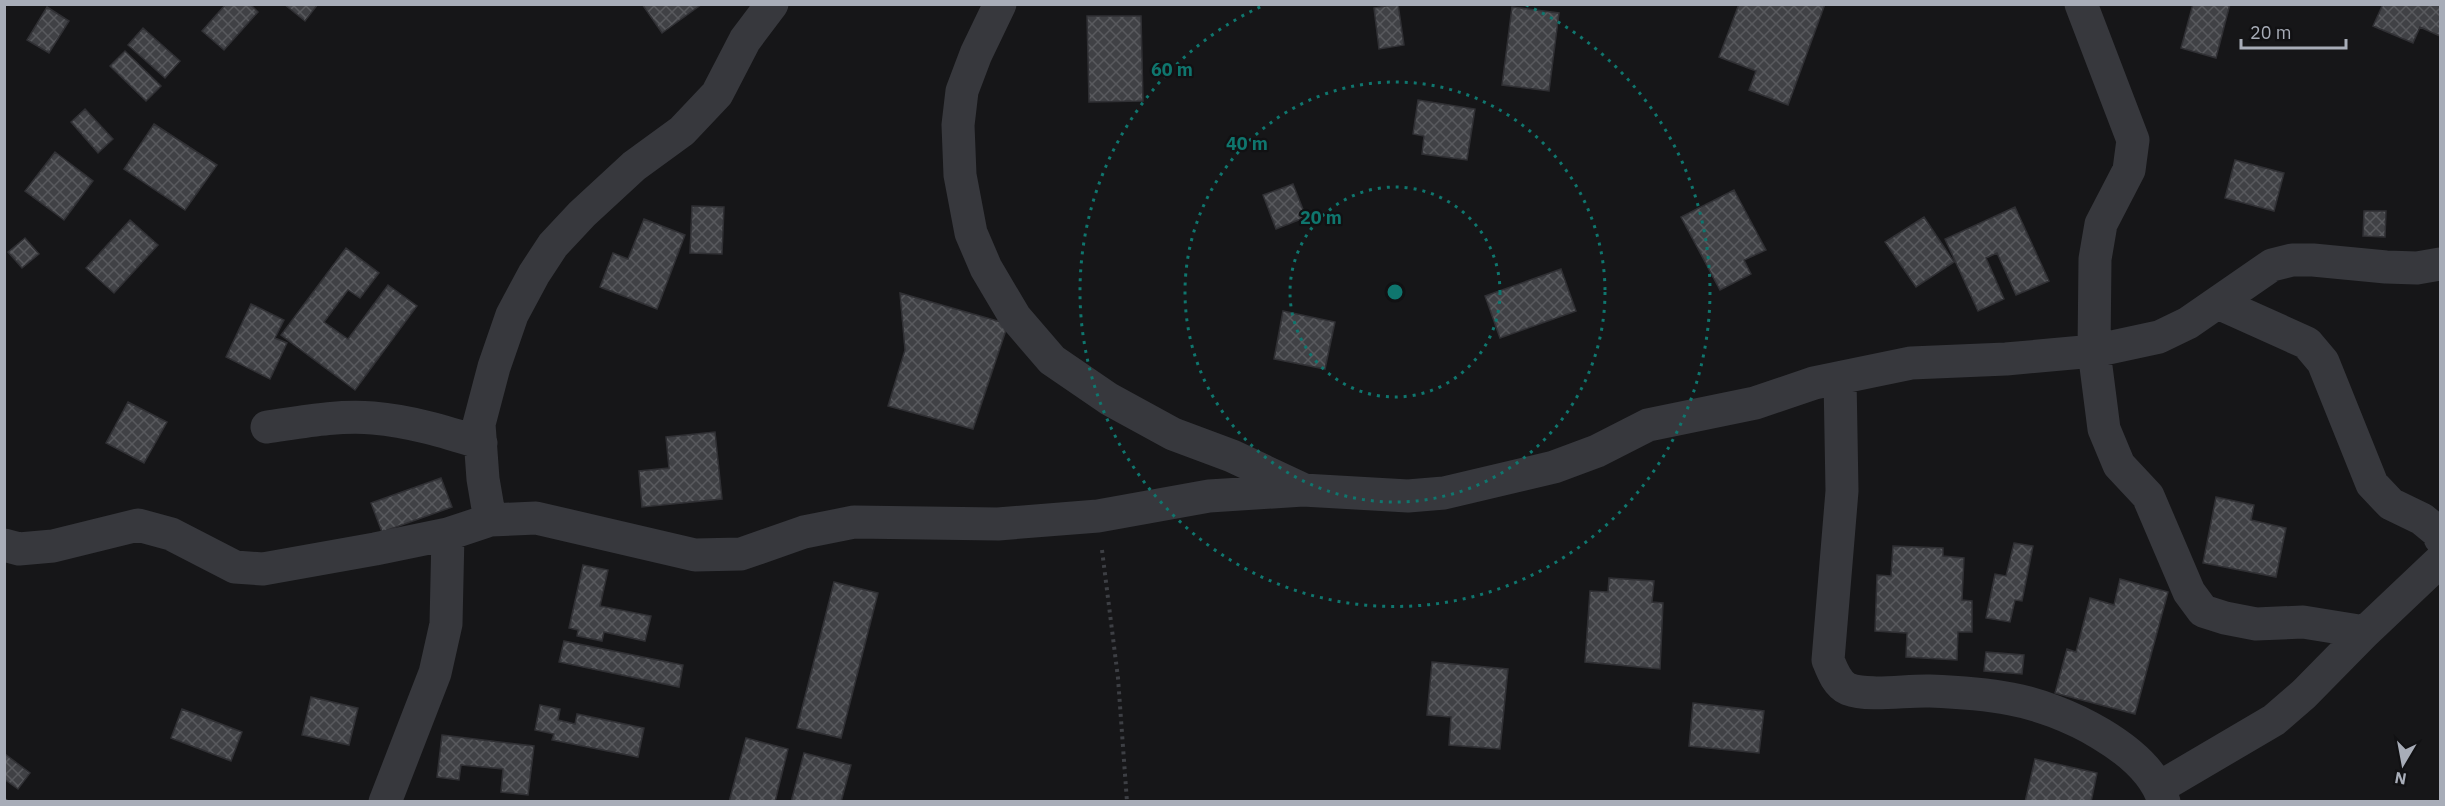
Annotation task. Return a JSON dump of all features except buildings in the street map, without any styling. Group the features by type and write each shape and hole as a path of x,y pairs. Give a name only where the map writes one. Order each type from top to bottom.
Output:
{"street":[{"path":"490,520 483,479 479,424 494,367 512,315 546,255 582,214 634,166 682,130 717,94 745,40 772,4"},
{"path":"1000,4 975,54 962,91 958,125 960,175 970,233 986,268 1015,317 1052,360 1109,399 1173,434 1232,456 1303,489"},
{"path":"2081,4 2133,140 2129,170 2101,224 2095,259 2094,351 2104,429 2119,465 2148,496 2189,592 2203,611 2256,624 2303,622 2365,632"},
{"path":"4,545 19,549 53,546 138,525 171,534 235,567 263,569 448,534 490,520 536,518 695,555 741,554 804,532 854,522 998,524 1098,516 1209,496 1303,489 1408,496 1444,493 1554,467 1597,450 1648,425 1755,403 1814,383 1911,363 2006,359 2094,351 2158,336 2188,323 2272,264 2292,260 2313,260 2417,268 2440,264"},
{"path":"2218,303 2307,343 2323,362 2372,484 2391,504 2422,519 2439,533 2440,538"},
{"path":"1840,378 1842,491 1828,660 1834,676 1846,688 1863,692 1972,693 2013,699 2055,711 2113,741 2142,765 2162,794 2274,720 2304,694 2440,561"},
{"path":"267,427 326,418 373,417 426,426 481,443"},
{"path":"385,801 417,724 437,663 446,624 448,534"}],"path":[{"path":"1098,516 1118,678 1127,801"},
{"path":"4,800 9,801"}]}
